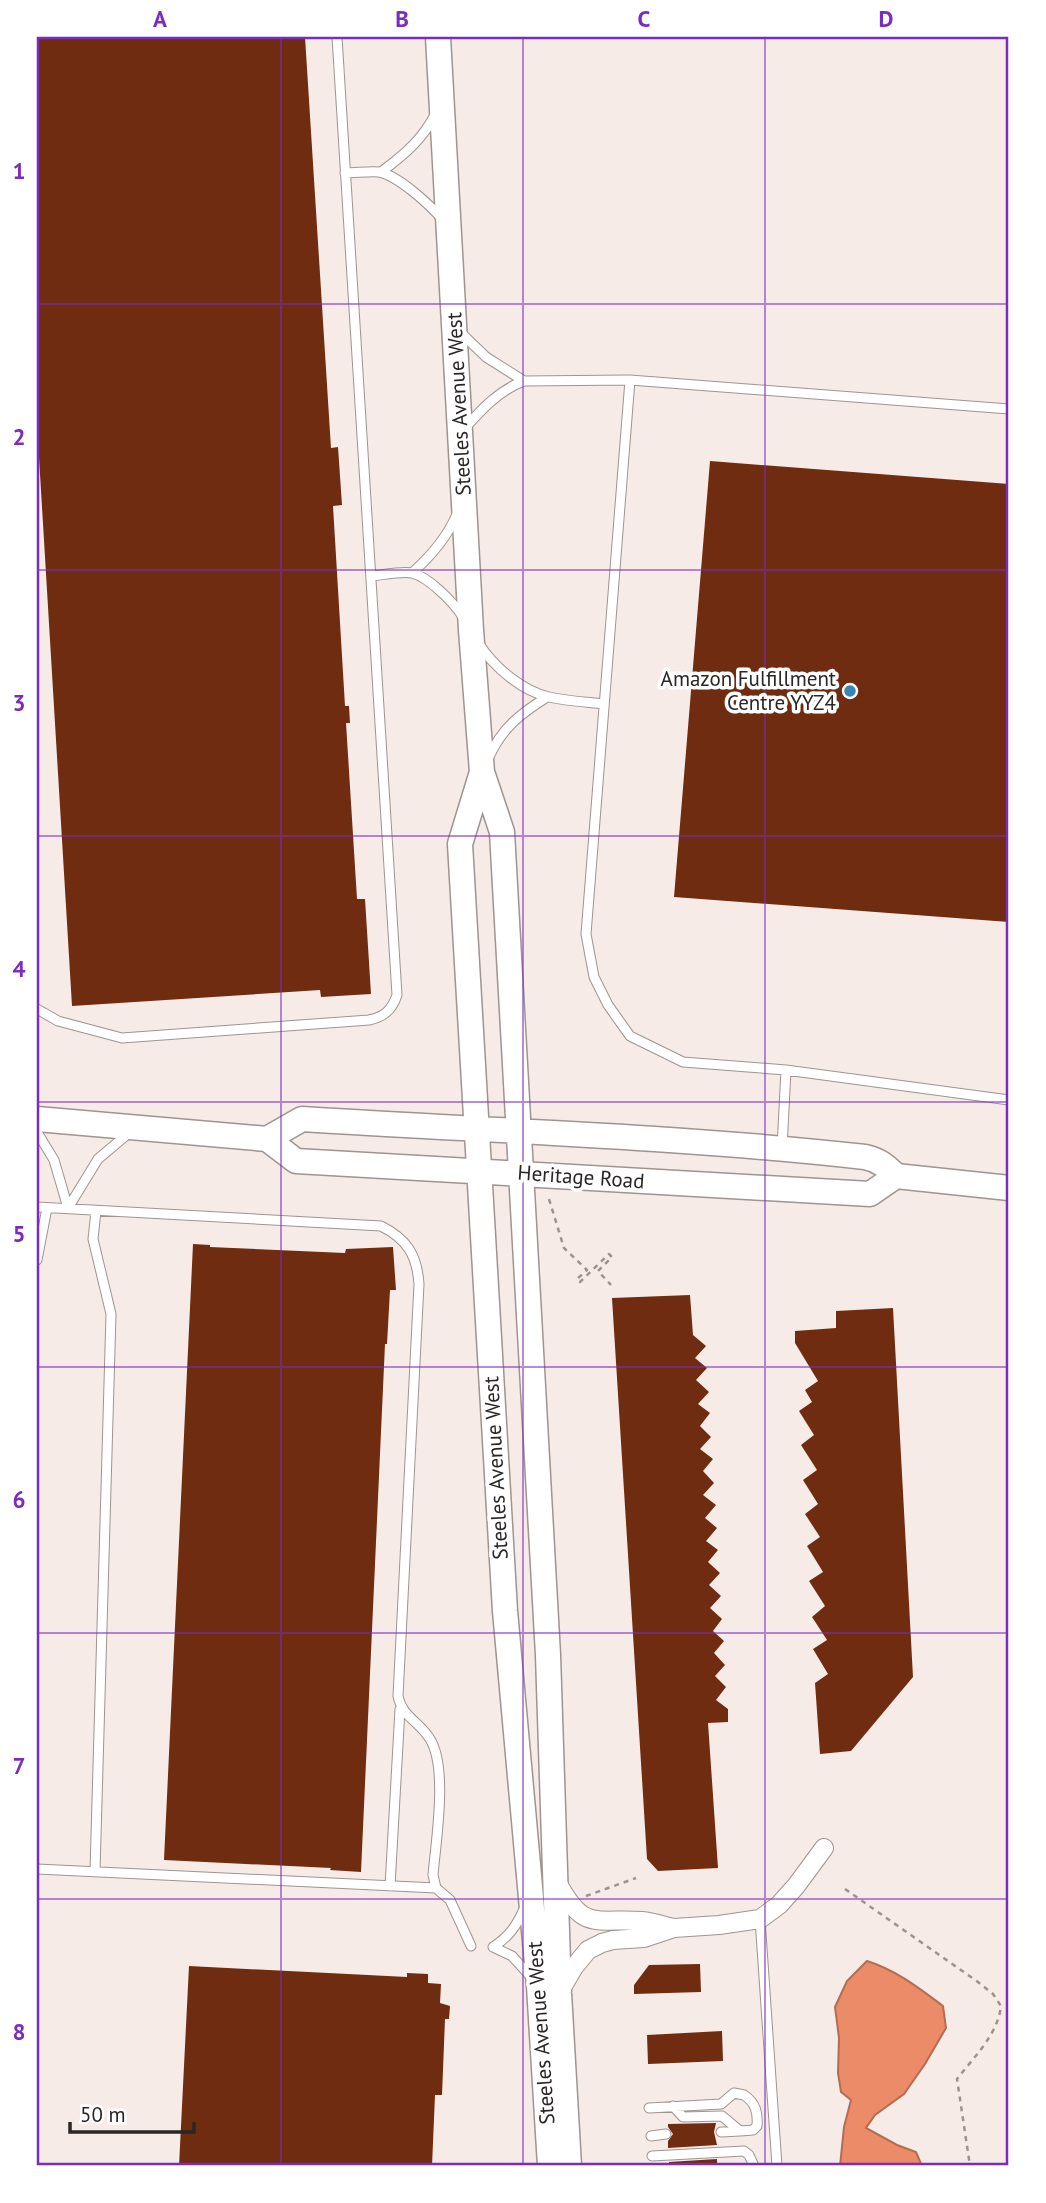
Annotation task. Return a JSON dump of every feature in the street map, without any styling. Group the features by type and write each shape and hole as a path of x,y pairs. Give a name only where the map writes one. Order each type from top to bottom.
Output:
{"main road":[{"name":"Steeles Avenue West","path":"438,37 471,630 482,772 502,832 548,1654 555,1878 549,1990 550,2166"},
{"name":"Steeles Avenue West","path":"482,772 460,844 505,1611 531,1896 549,1990 569,2166"},
{"path":"37,1119 267,1139"},
{"name":"Heritage Road","path":"896,1176 870,1194 296,1161 267,1139 302,1119 782,1148 865,1157 877,1160 896,1176 1009,1188"}],"street":[{"path":"549,1990 588,1950 613,1940 644,1938 674,1928 760,1919 779,1905 824,1848"},
{"path":"555,1878 576,1912 588,1918 608,1922 644,1921 674,1928"}],"lane":[{"path":"37,1009 58,1021 122,1038 369,1020 379,1018 392,1008 397,995 337,37"},
{"path":"381,172 407,153 428,130 442,102"},
{"path":"345,173 381,172 406,186 429,204 449,226"},
{"path":"455,326 486,357 524,381"},
{"path":"630,380 586,934 594,976 608,1005 630,1036 683,1062 786,1070 1009,1100"},
{"path":"460,433 486,404 514,384 524,381 630,380 1009,409"},
{"path":"412,573 446,536 464,500"},
{"path":"372,576 412,573 436,587 456,607 484,652 502,671 523,686 547,697 604,704"},
{"path":"482,772 496,741 518,715 547,697"},
{"path":"782,1148 786,1070"},
{"path":"68,1208 97,1159 135,1127"},
{"path":"37,1132 54,1160 68,1208"},
{"path":"37,1207 381,1226 407,1245 418,1265 390,1886"},
{"path":"37,1260 47,1208"},
{"path":"95,1871 111,1314 93,1239 96,1211"},
{"path":"400,1709 430,1738 438,1756 440,1774 433,1875 436,1888 450,1900 471,1946"},
{"path":"37,1869 436,1888"},
{"path":"531,1896 517,1925 507,1938 493,1947 512,1956 549,1990"},
{"path":"760,1919 777,2166"},
{"path":"649,2108 721,2104 734,2093 744,2095 755,2106 757,2126 753,2130 721,2132"},
{"path":"673,2106 683,2117 722,2116 740,2131"},
{"path":"651,2136 666,2134"},
{"path":"652,2156 744,2151 750,2155 754,2166"}],"path":[{"path":"549,1199 564,1248 587,1270 577,1279 580,1282 609,1254 612,1257 598,1271 611,1285"},
{"path":"575,1900 636,1878"},
{"path":"845,1889 978,1982 993,1994 1001,2006 1000,2018 990,2035 957,2079 970,2166"}],"shaded area":[{"path":"867,1961 897,1974 943,2006 946,2028 925,2064 904,2094 875,2115 866,2128 916,2152 922,2166 840,2166 844,2127 851,2100 841,2092 835,2007 847,1981"}],"building":[{"path":"37,37 305,37 331,448 338,447 342,505 333,506 345,706 349,706 350,723 346,723 357,899 365,899 371,994 321,997 320,990 72,1006 37,424"},
{"name":"Amazon Fulfillment Centre YYZ4","path":"710,461 1009,484 1009,922 674,897"},
{"path":"193,1244 345,1253 346,1249 393,1247 396,1290 390,1290 385,1344 361,1872 330,1870 331,1868 164,1860"},
{"path":"690,1295 693,1335 706,1346 695,1358 707,1368 696,1380 709,1392 698,1404 710,1413 700,1426 711,1437 700,1449 713,1459 703,1471 714,1483 703,1495 716,1505 705,1518 717,1528 706,1541 718,1550 708,1562 720,1573 709,1585 721,1596 710,1608 722,1619 713,1631 724,1641 714,1653 725,1665 715,1676 726,1687 716,1700 728,1709 728,1722 708,1723 718,1868 658,1871 647,1859 612,1298"},
{"path":"893,1308 913,1677 851,1751 820,1754 815,1683 828,1674 813,1649 827,1640 812,1617 825,1606 809,1581 823,1572 807,1546 820,1537 805,1514 818,1504 803,1480 817,1470 801,1445 814,1435 799,1411 812,1402 805,1390 818,1381 795,1343 795,1331 836,1328 836,1311"},
{"path":"700,1964 701,1992 634,1994 634,1985 649,1965"},
{"path":"189,1966 407,1977 407,1973 428,1974 428,1983 441,1984 440,2003 450,2006 449,2019 445,2019 442,2095 435,2095 432,2166 179,2166"},
{"path":"722,2031 723,2061 648,2064 647,2035"},
{"path":"716,2123 714,2132 717,2145 668,2148 668,2141 673,2134 668,2124"},
{"path":"717,2159 717,2166 669,2166 669,2162"}],"place":[{"name":"Amazon Fulfillment Centre YYZ4","path":"850,691"}]}
